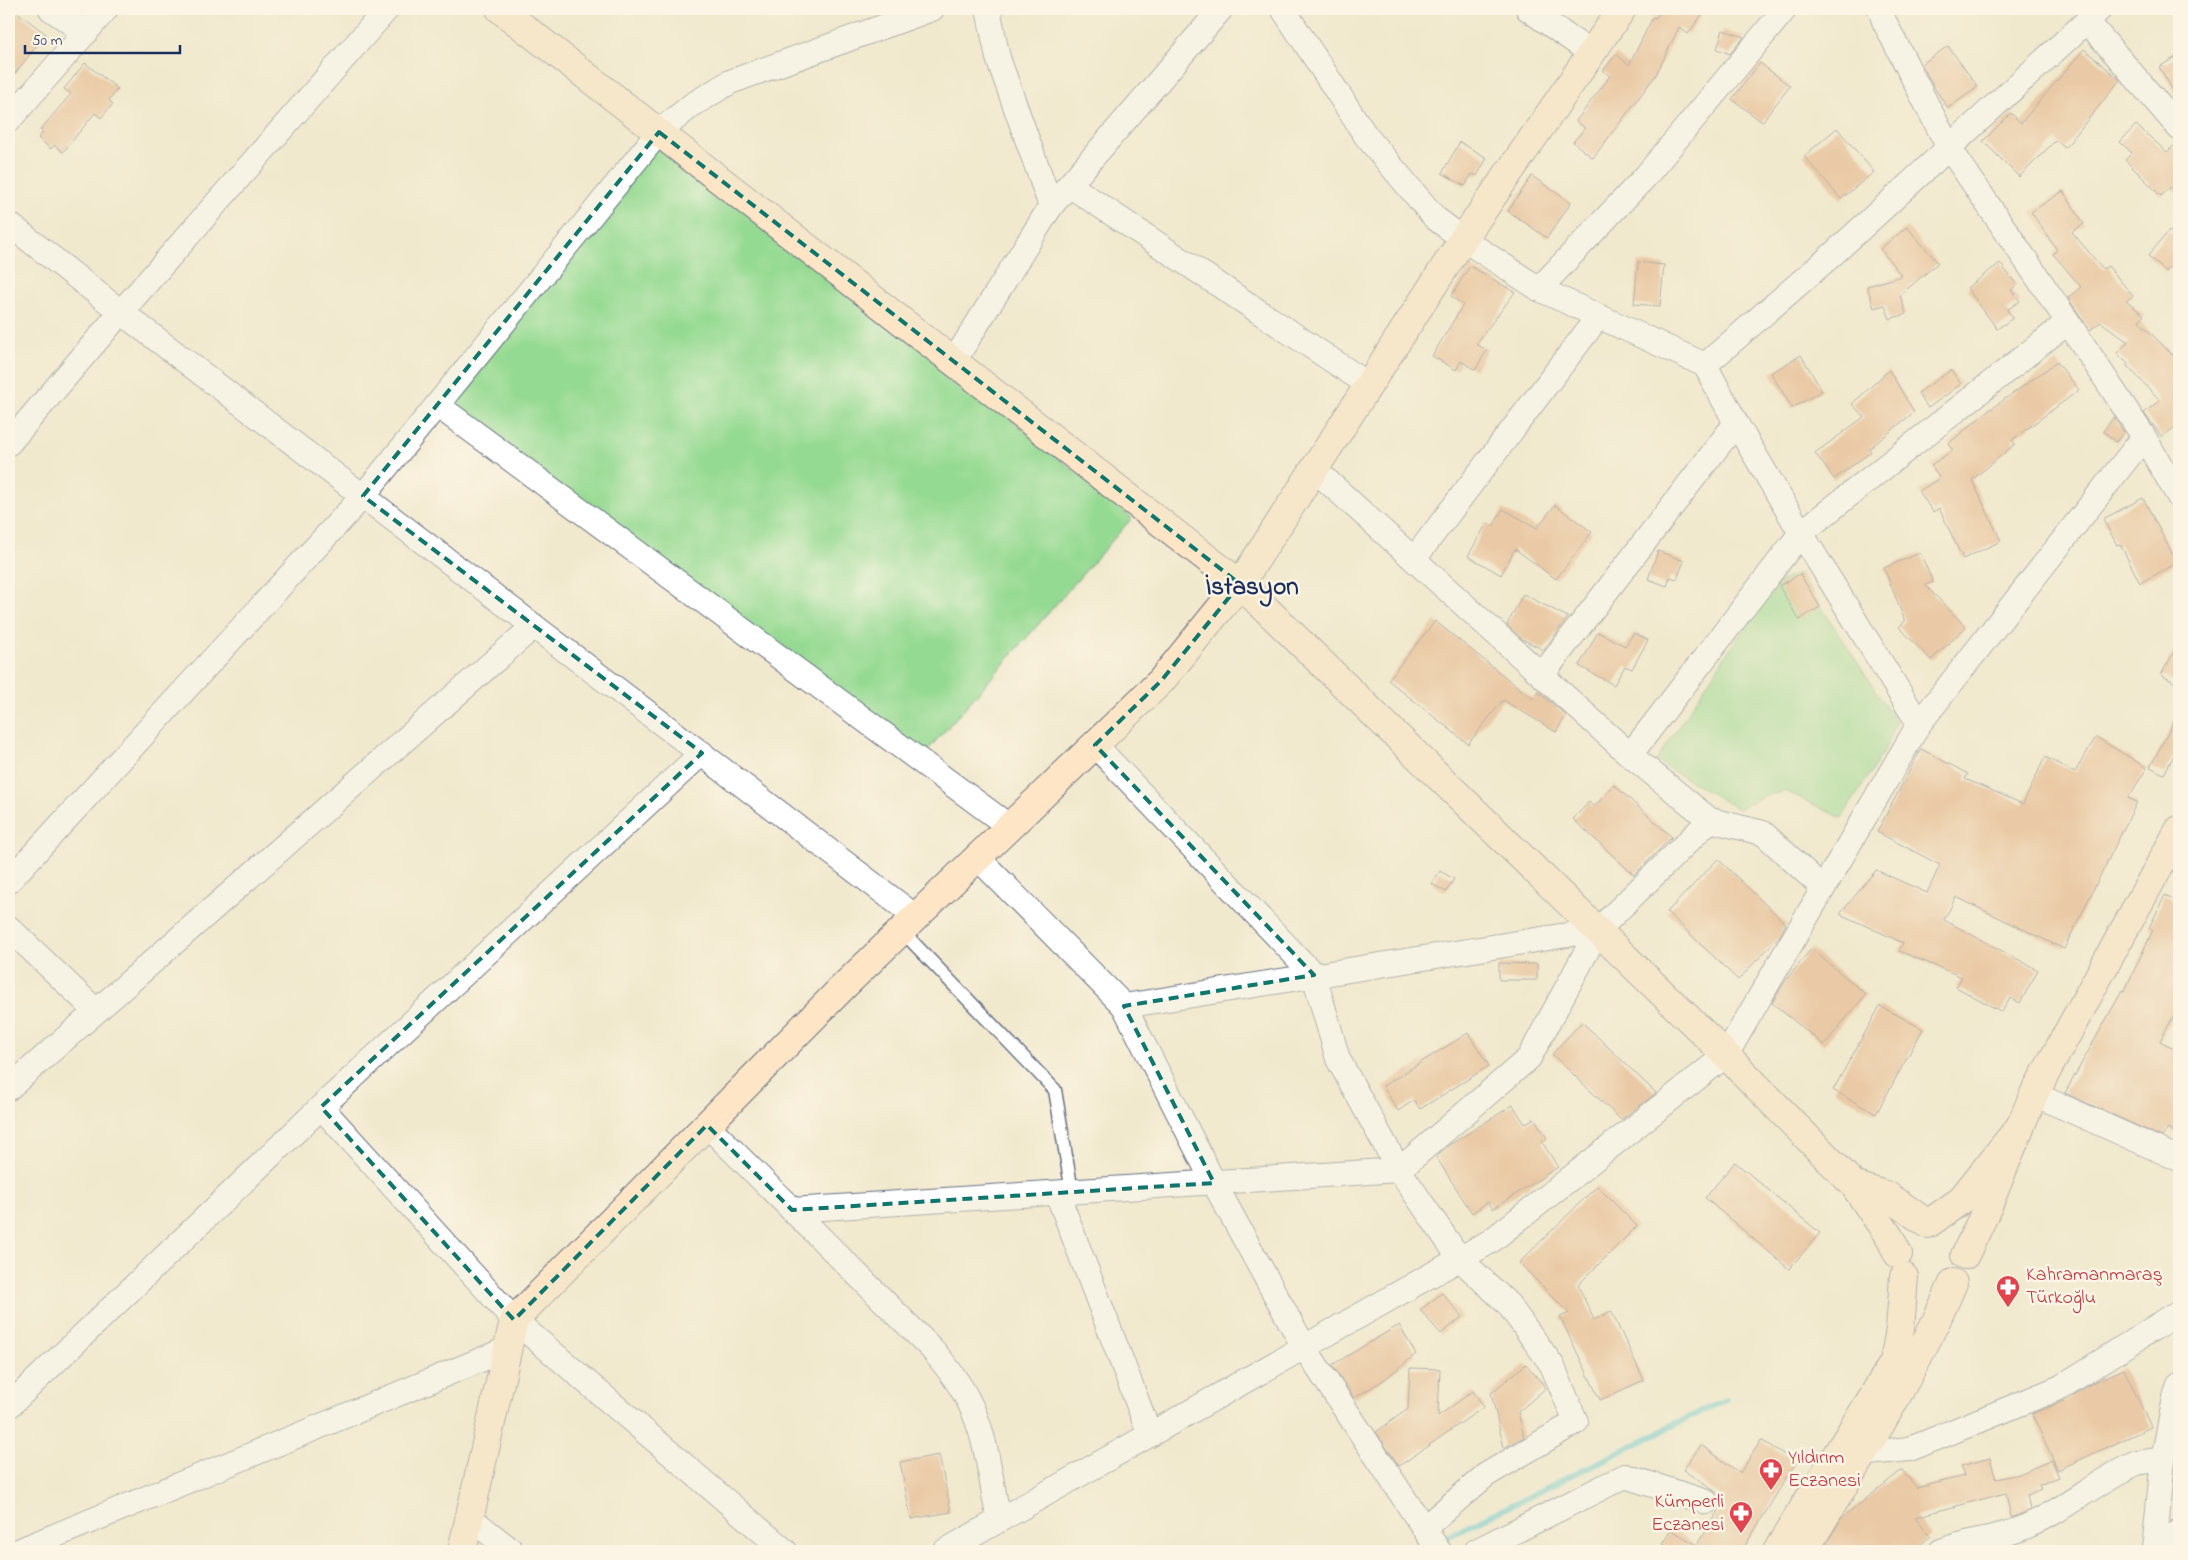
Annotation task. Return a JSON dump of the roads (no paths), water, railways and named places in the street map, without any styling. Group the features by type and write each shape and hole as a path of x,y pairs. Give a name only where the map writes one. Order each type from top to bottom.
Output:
{"main road":[{"path":"500,9 1240,584 1726,1055 1854,1185 1890,1238 1901,1266 1912,1285 1922,1290 1939,1290 1953,1283 1960,1276 1964,1266 1965,1255 1985,1213 2034,1094 2177,840"},
{"path":"462,1551 514,1320 909,924 1161,680 1240,584 1463,239 1622,9"},
{"path":"1928,1224 1960,1201 2021,1125"},
{"path":"1854,1185 1888,1196 1928,1224"},
{"path":"1777,1551 1894,1362 1900,1329 1901,1244 1908,1234 1917,1227 1928,1224 1939,1225 1953,1232 1962,1245 1965,1255"},
{"path":"1804,1551 1906,1380 1939,1318 1953,1283"}],"street":[{"path":"51,9 86,33"},
{"path":"9,120 106,9"},
{"path":"9,443 121,312 387,9"},
{"path":"9,881 363,496 659,132 692,105 730,82 932,9"},
{"path":"988,9 998,58 1051,206"},
{"path":"954,362 1051,206 1221,9"},
{"path":"1283,9 1366,136 1436,218 1463,239 1539,289 1705,365 1736,423 1801,533 1919,724"},
{"path":"1528,9 1592,53"},
{"path":"1539,289 1645,177 1785,9"},
{"path":"1887,13 1948,146 2144,437 2179,497"},
{"path":"1705,365 1832,254 2093,15 2179,128"},
{"path":"1070,185 1369,385"},
{"path":"9,224 121,312 702,753 909,924"},
{"path":"1414,559 1598,317"},
{"path":"1630,755 1801,533 2068,322"},
{"path":"437,405 1010,827"},
{"path":"1542,675 1736,423"},
{"path":"945,1551 1491,1241 1726,1055 1919,724 2144,437"},
{"path":"1314,469 1630,755 1710,820 1763,833 1823,888"},
{"path":"9,1088 534,626"},
{"path":"978,858 1124,1006 1214,1182 1304,1347 1430,1537 1486,1475 1576,1422 1552,1365 1508,1304 1460,1259 1399,1170 1338,1059 1314,975 1095,745"},
{"path":"9,1406 321,1107 702,753"},
{"path":"792,1210 1399,1170 1530,1058 1598,930 1710,820"},
{"path":"9,928 96,1011"},
{"path":"1124,1006 1598,930"},
{"path":"2034,1094 2179,1159"},
{"path":"321,1107 514,1320 785,1551"},
{"path":"707,1125 932,1349 956,1377 970,1403 981,1434 1000,1520"},
{"path":"1065,1192 1150,1435"},
{"path":"1836,1456 1910,1449 2061,1386 2179,1312"},
{"path":"18,1551 507,1349"},
{"path":"2154,1549 2163,1459 2179,1385"},
{"path":"1941,1551 1952,1546 1999,1537 2026,1527 2126,1468 2137,1463 2163,1459"},
{"path":"1476,1551 1625,1476 1706,1502"},
{"path":"470,1518 512,1551"},
{"path":"2154,1549 2179,1532"}],"lane":[{"path":"909,924 1055,1090 1065,1192"}],"waterway":[{"path":"1439,1541 1727,1399"},
{"path":"1419,1551 1430,1545"}],"place":[{"name":"Kahramanmaraş Türkoğlu","path":"2008,1308"},
{"name":"Yıldırım Eczanesi","path":"1771,1491"},
{"name":"Kümperli Eczanesi","path":"1741,1534"}],"district":[{"name":"İstasyon","path":"1252,588"}]}
